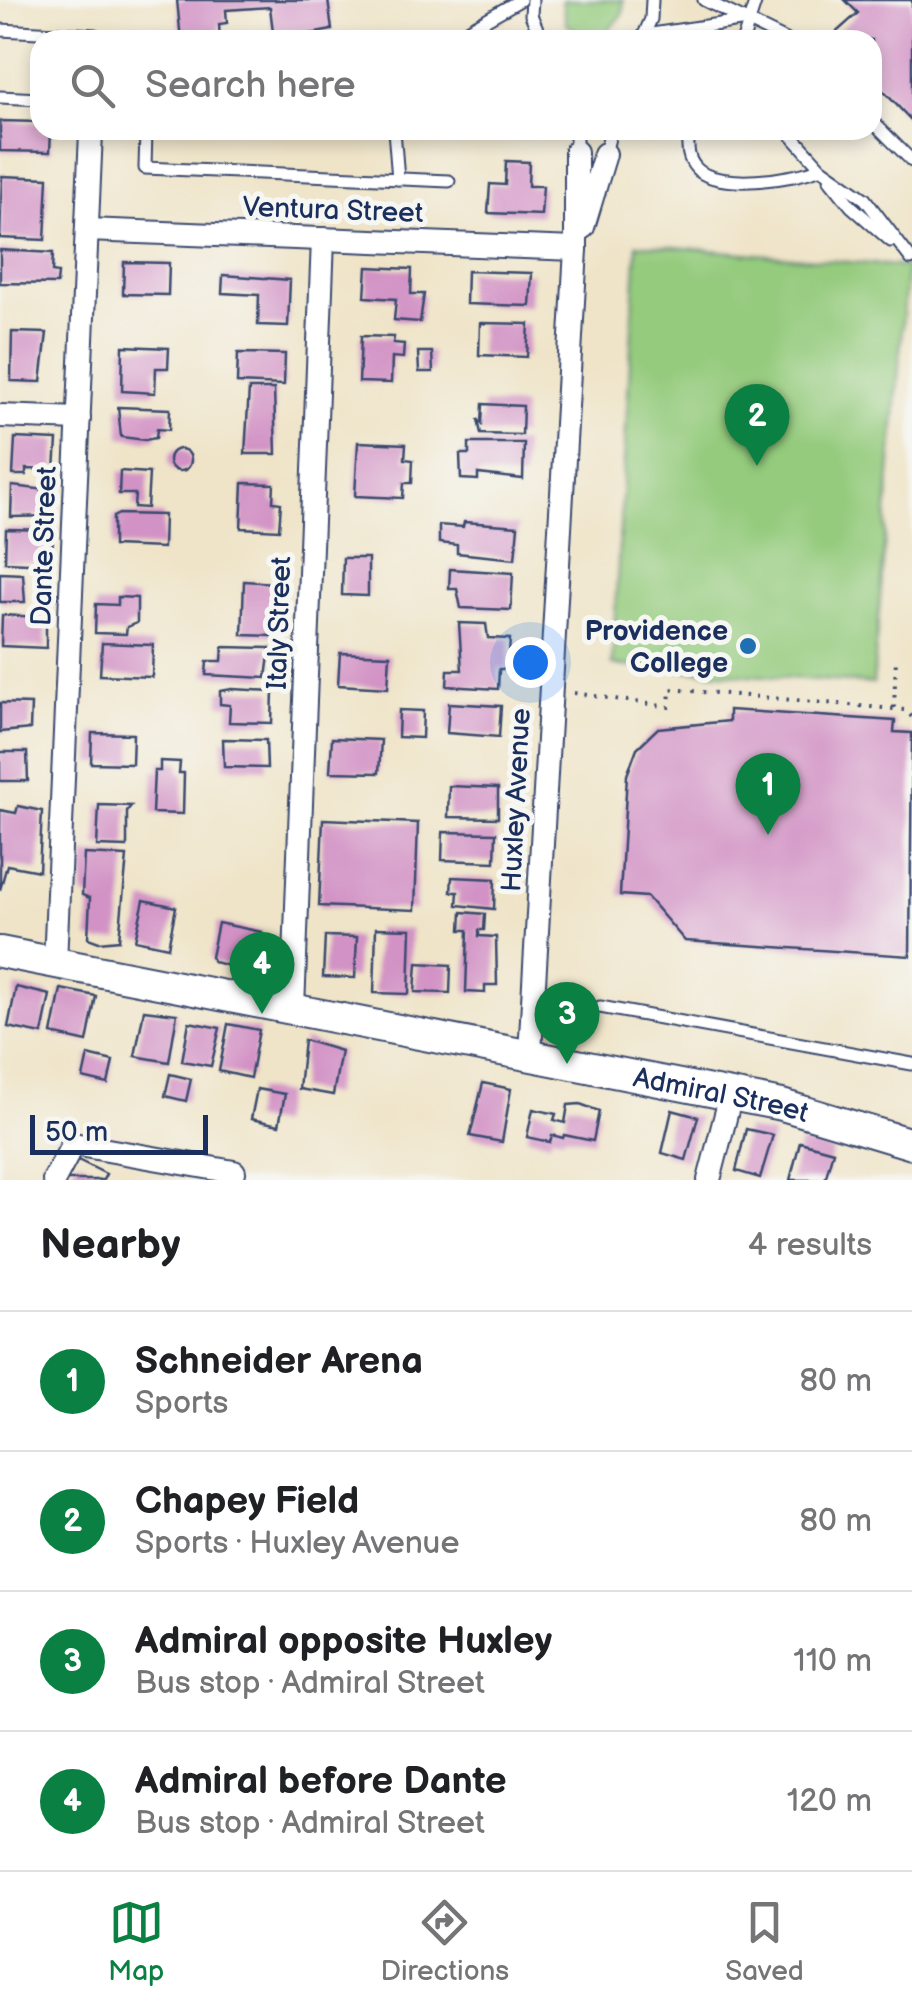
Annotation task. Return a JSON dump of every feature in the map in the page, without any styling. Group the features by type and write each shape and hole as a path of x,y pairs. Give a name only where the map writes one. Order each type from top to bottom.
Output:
{"main road":[{"name":"Admiral Street","path":"0,952 731,1095 821,1115 912,1144"}],"street":[{"name":"Dante Street","path":"56,963 91,140"},
{"name":"Huxley Avenue","path":"530,1054 576,249 576,141"},
{"name":"Huxley Avenue","path":"576,249 605,154"},
{"name":"Ventura Street","path":"87,230 576,249"},
{"name":"Italy Street","path":"293,1009 322,239"},
{"path":"0,416 79,419"},
{"path":"710,1180 731,1095"},
{"path":"54,1180 73,1144 234,1172"}],"lane":[{"path":"468,30 520,0"},
{"path":"532,0 531,15 538,30"},
{"path":"644,30 652,0"},
{"path":"704,0 766,30"},
{"path":"745,30 756,0"},
{"path":"685,30 747,20"},
{"path":"0,30 30,32"},
{"path":"0,96 30,98"},
{"path":"882,131 912,161"},
{"path":"146,140 145,168 449,182"},
{"path":"395,140 398,179"},
{"path":"605,154 608,140"},
{"path":"688,140 688,154 698,171 714,179 795,180 822,168"},
{"path":"795,140 850,206 912,260"},
{"path":"600,1007 912,1064"}],"path":[{"path":"894,709 896,658"},
{"path":"551,689 670,707 670,689 905,710 912,717"}],"green space":[{"path":"562,0 623,0 623,13 608,30 574,30 566,24"},
{"path":"637,244 907,267 873,684 612,665"}],"building":[{"path":"177,0 328,0 332,30 273,30 270,7 226,10 227,23 219,24 219,30 180,30"},
{"path":"845,0 912,0 912,121 882,90 882,30 839,30 858,13"},
{"path":"0,121 30,122 30,140 51,140 50,152 0,151"},
{"path":"506,161 529,162 528,186 543,186 541,215 488,213 490,184 505,185"},
{"path":"2,176 48,178 45,240 0,238"},
{"path":"0,250 53,253 52,272 58,273 57,284 0,283"},
{"path":"124,262 169,263 168,295 123,294"},
{"path":"367,267 412,269 411,294 424,294 420,322 394,320 396,299 365,297"},
{"path":"467,271 532,273 530,306 466,304"},
{"path":"223,275 290,280 288,326 258,325 259,295 222,293"},
{"path":"480,323 529,324 527,357 479,355"},
{"path":"12,332 47,333 41,382 11,381"},
{"path":"361,336 394,337 393,343 404,344 403,358 392,357 391,383 359,382"},
{"path":"123,346 169,348 168,368 156,368 155,393 122,391"},
{"path":"418,352 432,352 433,372 419,372"},
{"path":"238,353 285,354 284,385 237,383"},
{"path":"249,389 274,389 276,454 245,454"},
{"path":"483,404 523,406 522,435 481,434 478,419 482,424"},
{"path":"118,407 170,409 169,430 157,429 156,438 145,440 121,437"},
{"path":"15,438 57,440 55,470 26,469 26,475 13,475"},
{"path":"358,442 406,444 405,459 413,460 412,483 404,483 403,498 355,496"},
{"path":"469,443 524,443 523,479 478,474 478,480 461,479 460,454 469,454"},
{"path":"180,449 188,452 188,468 180,471 172,468 169,460 172,452"},
{"path":"120,471 149,473 147,508 134,507 135,494 119,494"},
{"path":"243,483 274,484 273,502 281,503 279,530 241,528"},
{"path":"12,486 55,491 54,516 11,517"},
{"path":"164,515 163,548 113,546 113,517"},
{"path":"464,522 518,526 515,559 457,553 457,545 439,543 439,525 463,527"},
{"path":"6,529 53,530 52,564 5,562"},
{"path":"343,558 368,558 368,596 342,595"},
{"path":"450,569 513,573 511,610 461,608 457,589 449,589"},
{"path":"0,573 23,574 25,602 0,602"},
{"path":"244,581 274,583 272,636 242,635"},
{"path":"118,597 137,598 137,623 127,627 126,634 95,633 96,604 118,605"},
{"path":"2,615 40,617 46,626 46,648 1,646"},
{"path":"459,623 486,624 488,638 510,639 508,669 499,669 498,689 447,686 448,670 462,670"},
{"path":"102,643 153,645 152,677 100,675"},
{"path":"223,647 270,648 266,678 206,675 207,661 222,661"},
{"path":"340,653 390,655 388,688 338,685"},
{"path":"220,691 273,691 272,723 229,722 230,705 220,704"},
{"path":"0,703 31,704 30,729 0,732"},
{"path":"449,703 501,706 499,737 447,733"},
{"path":"399,710 423,711 422,738 398,737"},
{"path":"729,710 895,721 894,732 912,733 910,956 685,941 647,897 620,895 627,775 637,748 658,728 729,721"},
{"path":"92,733 133,734 132,764 91,763"},
{"path":"332,738 381,740 379,773 330,772"},
{"path":"223,739 266,740 267,768 224,767"},
{"path":"0,752 27,752 28,781 0,781"},
{"path":"160,761 180,762 179,773 184,773 183,814 152,813 154,771 160,771"},
{"path":"449,786 498,788 498,818 448,817"},
{"path":"99,805 131,806 127,811 127,847 97,846"},
{"path":"18,806 42,811 39,871 7,865 0,890 0,810 16,813"},
{"path":"323,819 418,823 415,910 319,906"},
{"path":"443,832 496,833 495,862 442,860"},
{"path":"84,854 127,856 119,940 99,942 88,938 90,898 82,895"},
{"path":"452,877 495,879 494,909 457,905 458,892 451,892"},
{"path":"144,900 176,907 168,947 135,940"},
{"path":"462,912 485,914 484,930 479,930 479,936 496,937 497,985 485,985 485,993 466,992 468,930 461,930"},
{"path":"218,923 262,932 251,972 214,962 211,957"},
{"path":"376,928 411,929 409,994 374,993"},
{"path":"325,936 357,937 355,978 323,977"},
{"path":"417,963 451,965 450,993 415,992"},
{"path":"16,987 50,995 42,1034 8,1027"},
{"path":"61,989 96,996 87,1042 52,1034"},
{"path":"144,1010 177,1014 169,1062 135,1056"},
{"path":"189,1022 220,1028 211,1066 182,1061"},
{"path":"228,1024 259,1030 250,1078 219,1071"},
{"path":"304,1040 341,1051 333,1095 299,1089"},
{"path":"88,1055 113,1061 108,1084 83,1078"},
{"path":"170,1074 191,1079 186,1101 165,1096"},
{"path":"483,1083 511,1089 502,1142 470,1136"},
{"path":"257,1089 285,1094 279,1125 251,1119"},
{"path":"580,1104 599,1111 593,1141 564,1135 552,1135 550,1142 527,1137 533,1109 556,1114 554,1120 565,1123 568,1105"},
{"path":"672,1110 698,1117 686,1160 662,1153"},
{"path":"746,1129 773,1135 760,1178 736,1171"},
{"path":"800,1142 833,1151 825,1180 790,1180"},
{"path":"78,1160 106,1174 103,1180 67,1180"}],"place":[{"name":"Chapey Field","path":"757,466"},
{"name":"Providence College","path":"748,646"},
{"name":"Schneider Arena","path":"768,835"},
{"name":"Admiral before Dante","path":"262,1014"},
{"name":"Admiral opposite Huxley","path":"567,1064"}]}
